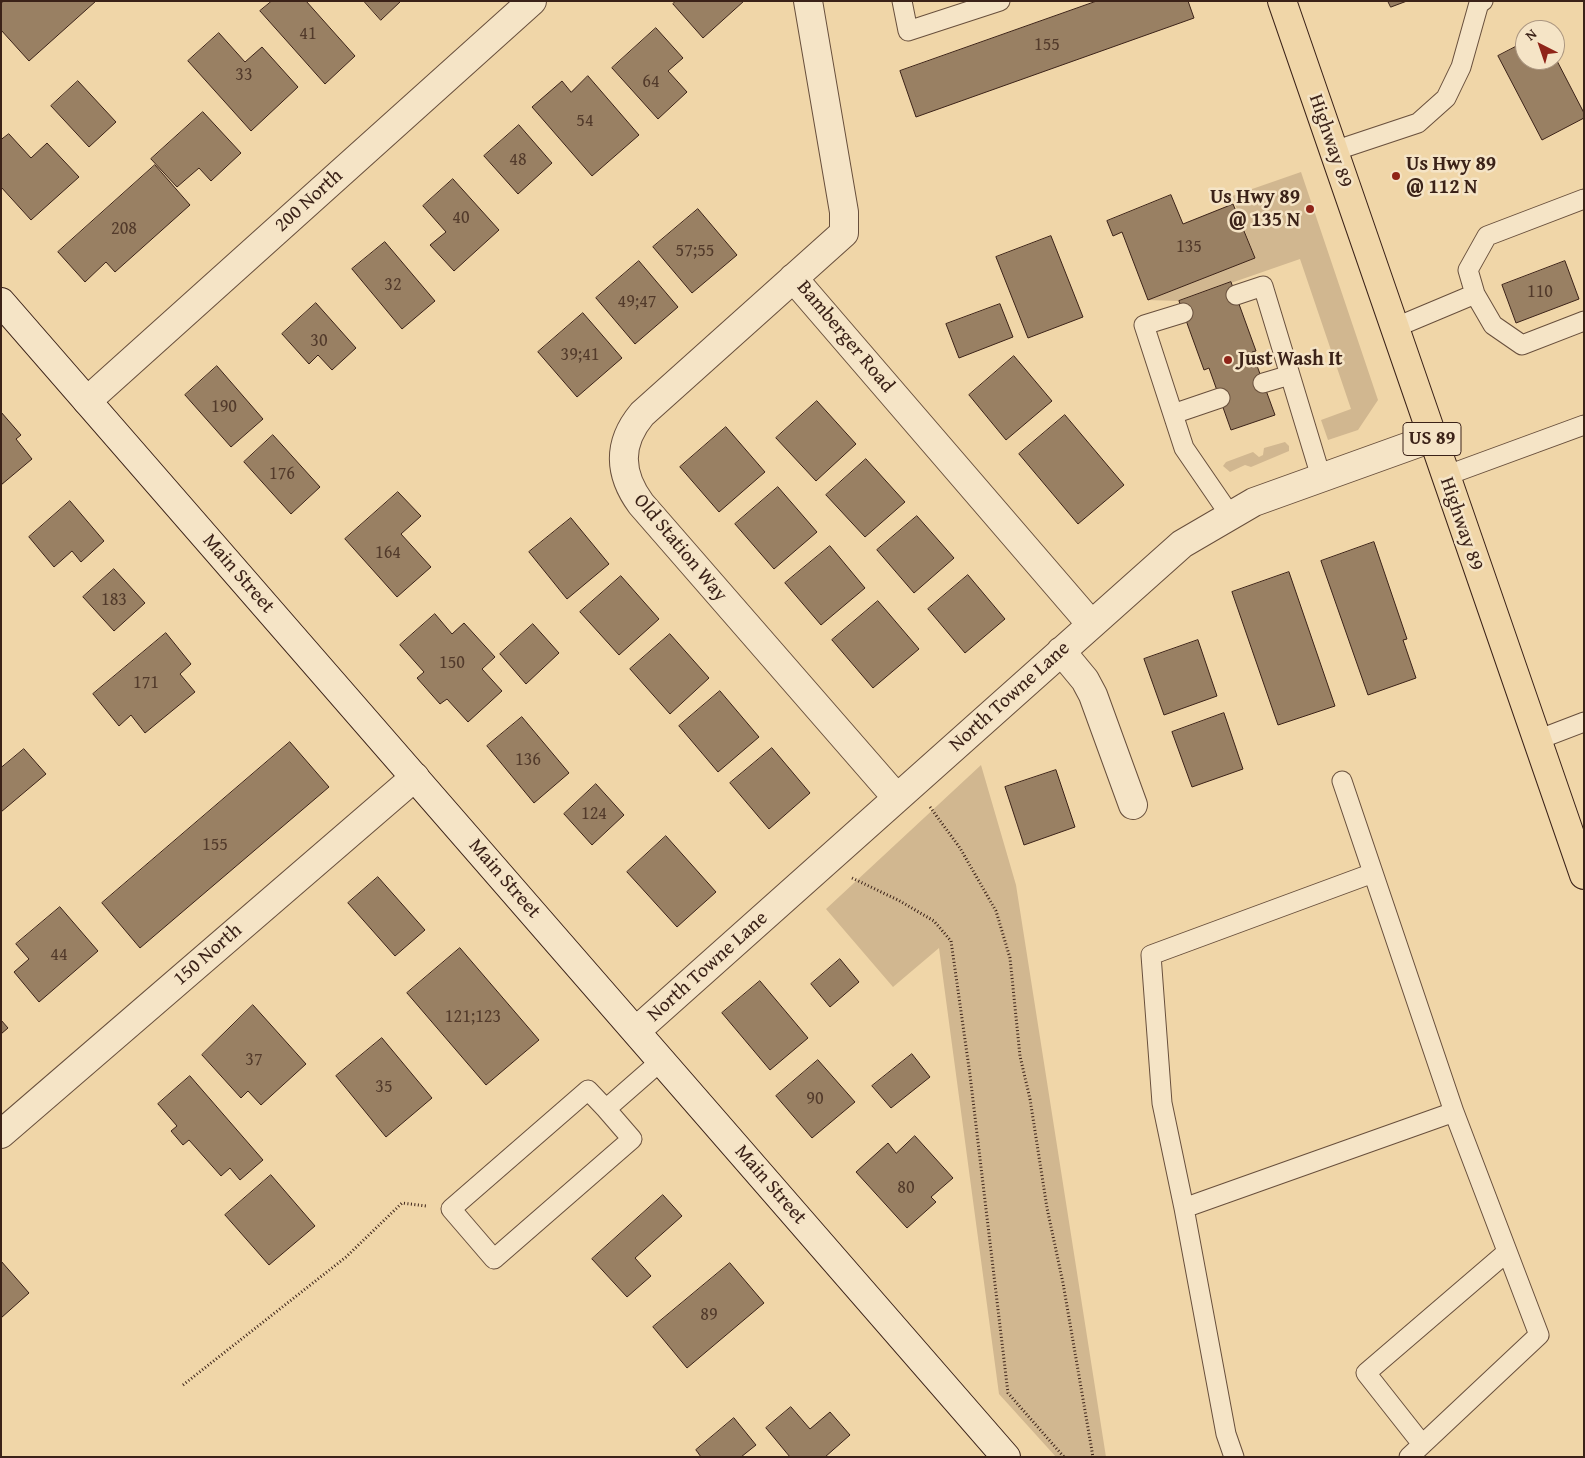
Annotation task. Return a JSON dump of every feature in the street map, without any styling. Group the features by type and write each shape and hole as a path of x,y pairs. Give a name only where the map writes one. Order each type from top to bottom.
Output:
{"main road":[{"name":"Highway 89","path":"1282,1 1583,871"}],"street":[{"name":"200 North","path":"88,401 532,1"},
{"name":"Bamberger Road","path":"808,1 844,212 844,233 794,278 1092,624"},
{"name":"Old Station Way","path":"794,278 642,414 628,435 624,472 628,484 641,504 897,798"},
{"name":"Main Street","path":"1,302 1006,1457"},
{"name":"North Towne Lane","path":"636,1032 1182,544 1254,502 1432,438"},
{"path":"1061,651 1085,680 1093,695 1133,804"},
{"name":"150 North","path":"1,1134 414,777"}],"lane":[{"path":"902,1 908,30 1000,1"},
{"path":"1334,151 1418,122 1446,98 1461,67 1479,3 1483,1"},
{"path":"1584,199 1487,236 1468,270 1475,294 1493,325 1522,345 1584,322"},
{"path":"1236,295 1263,286 1321,477"},
{"path":"1394,328 1475,294"},
{"path":"1183,313 1144,326 1184,448 1230,515"},
{"path":"1263,383 1290,375"},
{"path":"1173,414 1220,398"},
{"path":"1445,476 1584,425"},
{"path":"1537,740 1584,722"},
{"path":"1342,781 1454,1112 1539,1334 1415,1451 1366,1374 1507,1252"},
{"path":"1234,1457 1226,1434 1184,1208 1162,1103 1151,956 1373,873"},
{"path":"606,1109 662,1060"},
{"path":"588,1090 606,1109 632,1139 494,1259 451,1210 588,1090"},
{"path":"1184,1208 1454,1112"}],"path":[{"path":"929,806 960,848 996,911 1010,958 1020,1056 1030,1099 1047,1208 1063,1283 1093,1457"},
{"path":"849,877 898,900 934,921 951,941 970,1076 1008,1393 1064,1457"},
{"path":"184,1386 346,1257 402,1203"}],"shaded area":[{"path":"1301,172 1378,400 1358,430 1328,440 1321,420 1351,409 1300,259 1179,301 1148,300 1255,258 1232,196"},
{"path":"1285,442 1289,446 1289,451 1251,467 1245,465 1230,472 1223,466 1226,462 1253,452 1259,457 1263,455 1264,448"},
{"path":"981,765 1016,885 1106,1457 1056,1457 999,1394 939,948 893,987 826,909"}],"building":[{"path":"4,1 96,1 29,61 1,30 1,4"},
{"path":"272,1 306,1 355,56 325,84 260,11"},
{"path":"364,1 401,1 381,20"},
{"path":"676,1 744,1 703,38 673,4"},
{"path":"1097,1 1188,1 1194,18 916,117 900,71"},
{"path":"1388,1 1407,1 1391,7"},
{"path":"656,28 683,58 668,71 687,92 658,119 612,68"},
{"path":"219,33 245,62 262,47 298,87 251,131 188,61"},
{"path":"1515,47 1515,70 1562,70 1584,113 1584,118 1542,140 1498,56"},
{"path":"588,76 639,135 592,176 532,107 562,81 571,92"},
{"path":"78,81 116,122 89,147 51,106"},
{"path":"203,112 241,153 211,181 199,168 177,187 151,159"},
{"path":"519,125 552,163 518,194 484,156"},
{"path":"9,134 31,158 47,143 79,177 31,220 1,187 1,140"},
{"path":"155,165 190,205 115,272 106,262 85,282 58,252"},
{"path":"453,179 499,230 454,271 430,245 446,232 423,206"},
{"path":"1171,195 1183,224 1233,204 1255,258 1148,300 1122,232 1113,236 1107,221"},
{"path":"698,209 737,255 692,293 653,247"},
{"path":"1051,236 1083,317 1028,338 996,257"},
{"path":"385,242 435,301 402,329 352,269"},
{"path":"639,261 678,307 635,344 596,298"},
{"path":"1565,261 1579,299 1516,323 1502,285"},
{"name":"Just Wash It","path":"1231,282 1256,351 1252,352 1275,415 1231,430 1209,368 1204,370 1179,301"},
{"path":"316,303 356,348 332,370 318,355 309,364 282,334"},
{"path":"1000,304 1013,337 959,358 946,324"},
{"path":"583,313 622,358 577,397 538,352"},
{"path":"1014,356 1052,401 1006,440 969,395"},
{"path":"217,366 263,419 231,447 185,395"},
{"path":"817,401 856,444 816,481 776,438"},
{"path":"1,412 21,435 16,439 32,459 1,485"},
{"path":"1065,415 1124,485 1078,524 1019,454"},
{"path":"726,427 765,472 719,512 680,467"},
{"path":"273,435 320,487 291,514 244,462"},
{"path":"866,459 905,502 865,537 826,495"},
{"path":"778,487 817,532 774,569 735,524"},
{"path":"398,492 421,516 401,534 431,567 397,597 345,539"},
{"path":"70,501 104,541 81,562 72,551 54,567 29,537"},
{"path":"917,516 954,558 914,593 877,550"},
{"path":"571,518 609,564 567,599 529,552"},
{"path":"1374,542 1407,639 1403,640 1416,678 1368,695 1321,561"},
{"path":"830,546 865,588 821,625 785,583"},
{"path":"114,569 145,603 114,631 83,597"},
{"path":"1289,572 1335,706 1278,725 1232,592"},
{"path":"968,575 1005,619 965,653 928,609"},
{"path":"621,576 659,619 619,655 580,612"},
{"path":"878,601 919,649 873,688 832,640"},
{"path":"435,614 452,634 464,623 495,657 482,669 502,691 468,722 447,699 440,704 417,678 424,672 400,645"},
{"path":"533,624 559,653 526,684 500,654"},
{"path":"166,633 191,664 180,674 195,692 145,733 131,715 119,726 93,694"},
{"path":"670,634 709,678 670,714 630,669"},
{"path":"1198,640 1217,696 1164,715 1144,659"},
{"path":"720,691 759,737 718,772 679,726"},
{"path":"1224,713 1243,769 1192,787 1172,732"},
{"path":"522,717 569,773 534,803 487,746"},
{"path":"290,742 329,787 140,948 102,903"},
{"path":"772,748 810,793 769,829 730,783"},
{"path":"24,749 46,774 1,812 1,768"},
{"path":"1056,770 1075,827 1024,845 1005,787"},
{"path":"596,784 624,815 592,845 564,814"},
{"path":"666,836 716,892 677,927 627,872"},
{"path":"378,877 425,930 395,956 348,903"},
{"path":"60,907 98,951 39,1002 14,972 29,959 16,944"},
{"path":"460,948 539,1040 486,1085 407,993"},
{"path":"840,959 859,982 830,1007 811,984"},
{"path":"760,981 808,1038 770,1070 722,1013"},
{"path":"253,1005 306,1064 261,1105 248,1091 241,1098 202,1055"},
{"path":"1,1020 8,1028 1,1034"},
{"path":"382,1038 432,1098 386,1137 336,1076"},
{"path":"912,1054 930,1077 891,1108 872,1086"},
{"path":"818,1060 855,1102 812,1138 776,1096"},
{"path":"190,1076 263,1160 240,1180 230,1168 221,1176 189,1140 183,1145 171,1131 177,1126 158,1104"},
{"path":"915,1136 953,1178 931,1197 936,1202 907,1228 856,1172 888,1143 896,1153"},
{"path":"271,1175 315,1226 269,1265 225,1215"},
{"path":"663,1195 682,1216 635,1258 651,1276 627,1297 592,1259"},
{"path":"1,1261 29,1293 1,1318"},
{"path":"730,1263 764,1303 687,1368 653,1327"},
{"path":"791,1407 810,1429 830,1412 850,1435 825,1457 790,1457 766,1428"},
{"path":"734,1418 756,1445 741,1457 701,1457 696,1450"}],"place":[{"name":"Us Hwy 89 @ 112 N","path":"1396,176"},
{"name":"Us Hwy 89 @ 135 N","path":"1310,209"},
{"name":"Just Wash It","path":"1228,360"}]}
